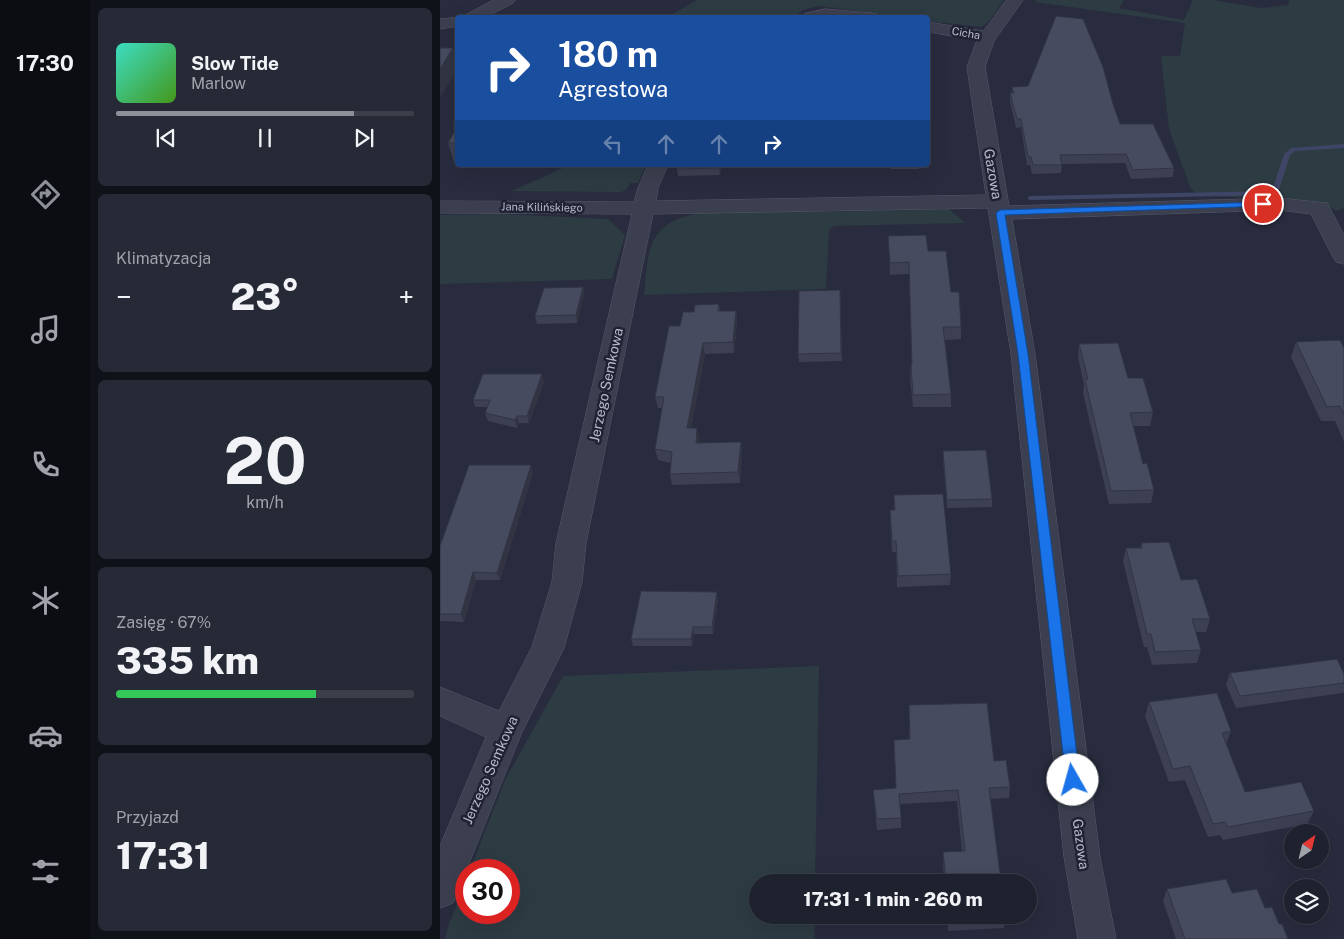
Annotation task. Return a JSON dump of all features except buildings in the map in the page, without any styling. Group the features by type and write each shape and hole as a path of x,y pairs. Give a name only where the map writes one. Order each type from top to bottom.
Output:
{"street":[{"path":"475,15 507,0"},
{"name":"Cicha","path":"930,27 988,37 1016,0"},
{"path":"820,15 836,15"},
{"name":"Gazowa","path":"988,37 978,56 976,67 1023,354 1082,858 1097,939"},
{"path":"657,167 648,188 645,208 1278,204 1319,208 1344,257"},
{"name":"Jana Kilińskiego","path":"440,207 645,208"},
{"name":"Jerzego Semkowa","path":"440,890 506,730 548,648 567,582 571,543 645,208"},
{"path":"440,702 506,730"}],"shaded area":[{"path":"697,0 1004,0 990,20 982,27 930,21 930,15 889,15 819,6 803,10 796,15 671,15"},
{"path":"1036,0 1124,0 1119,8 1184,20 1193,0 1213,0 1261,8 1288,5 1290,0 1344,0 1344,208 1337,211 1320,202 1293,199 1197,196 1190,187 1169,129 1161,56 1180,56 1185,23 1035,2"},
{"path":"565,167 645,167 638,183 630,183 627,189 621,192 512,191"},
{"path":"949,209 965,223 834,226 829,230 826,289 644,295 648,257 651,247 660,231 681,218 699,213 742,210 824,212"},
{"path":"504,214 608,219 625,235 612,279 440,284 440,215"},
{"path":"819,666 815,874 749,874 749,924 815,924 814,939 445,939 455,909 455,924 520,924 520,859 474,859 505,780 563,676"}],"waterway":[{"path":"1030,198 1274,193 1287,154 1293,149 1344,146"}],"route":[{"path":"1073,780 1023,354 1000,213 1263,204"}]}
